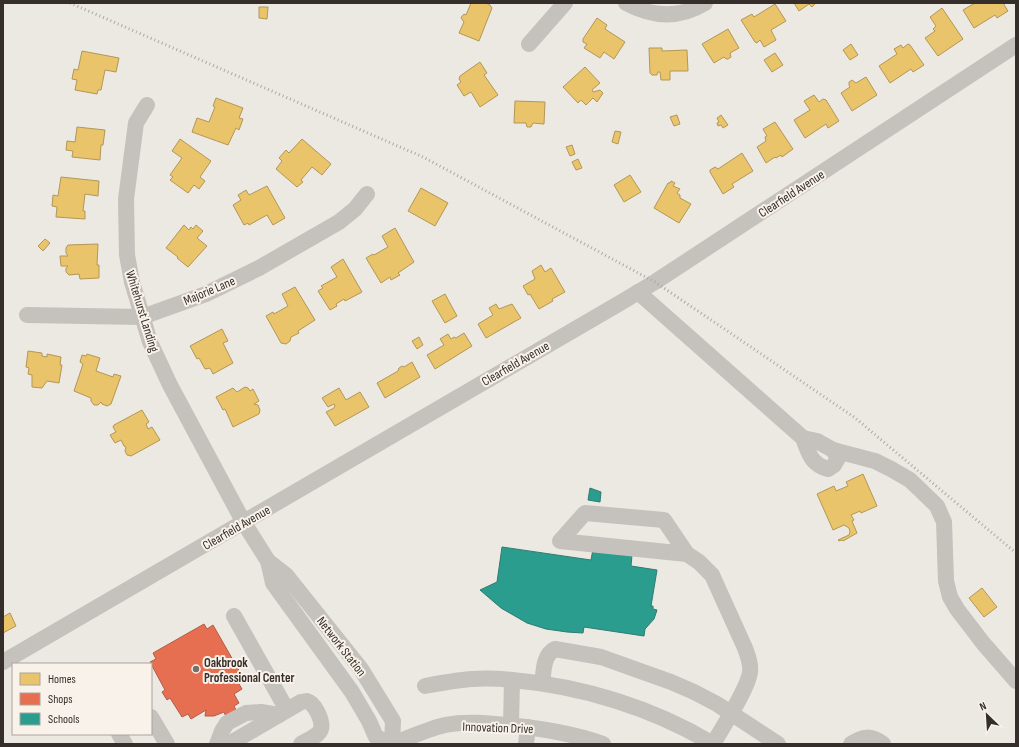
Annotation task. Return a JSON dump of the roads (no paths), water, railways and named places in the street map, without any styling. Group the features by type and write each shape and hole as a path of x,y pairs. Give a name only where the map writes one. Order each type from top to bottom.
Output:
{"street":[{"path":"529,44 565,3"},
{"path":"626,3 639,10 655,14 670,15 687,12 705,3"},
{"name":"Clearfield Avenue","path":"3,662 244,523 638,292 1016,46"},
{"name":"Whitehurst Landing","path":"147,105 136,123 126,200 127,255 132,282 150,342 170,385 244,523"},
{"name":"Majorie Lane","path":"27,315 142,317 206,294 259,268 339,222 355,209 367,194"},
{"path":"638,292 803,438 817,441 833,450 875,461 891,469 910,480 937,506 944,522 946,581 950,597 957,610 1016,681"},
{"path":"425,686 462,679 491,677 542,683 590,692 627,704 670,722 713,744 745,687 750,673 747,655 712,575 699,562 687,554 664,520 585,513 560,541 687,554"},
{"name":"Network Station","path":"244,523 268,561 273,583 352,692 369,721 376,737 392,744 393,721 361,669 286,575 268,561"},
{"path":"234,616 283,712"},
{"path":"542,683 546,657 550,651 555,649 601,658 647,673 694,692 778,744"},
{"path":"511,726 512,680"},
{"path":"229,744 283,712 301,702 306,701 312,704 321,721 321,729 317,734 301,744"},
{"path":"217,744 222,732 228,724 246,713 283,712"},
{"path":"152,719 167,744"},
{"name":"Innovation Drive","path":"392,744 446,725 482,723 541,728 587,738 603,744"},
{"path":"526,744 528,727"},
{"path":"120,735 125,744"},
{"path":"851,744 862,738 876,738 883,744"}],"railway":[{"path":"70,3 423,157 655,282 854,417 1016,553"}],"place":[{"name":"Oakbrook Professional Center","path":"196,669"}]}
